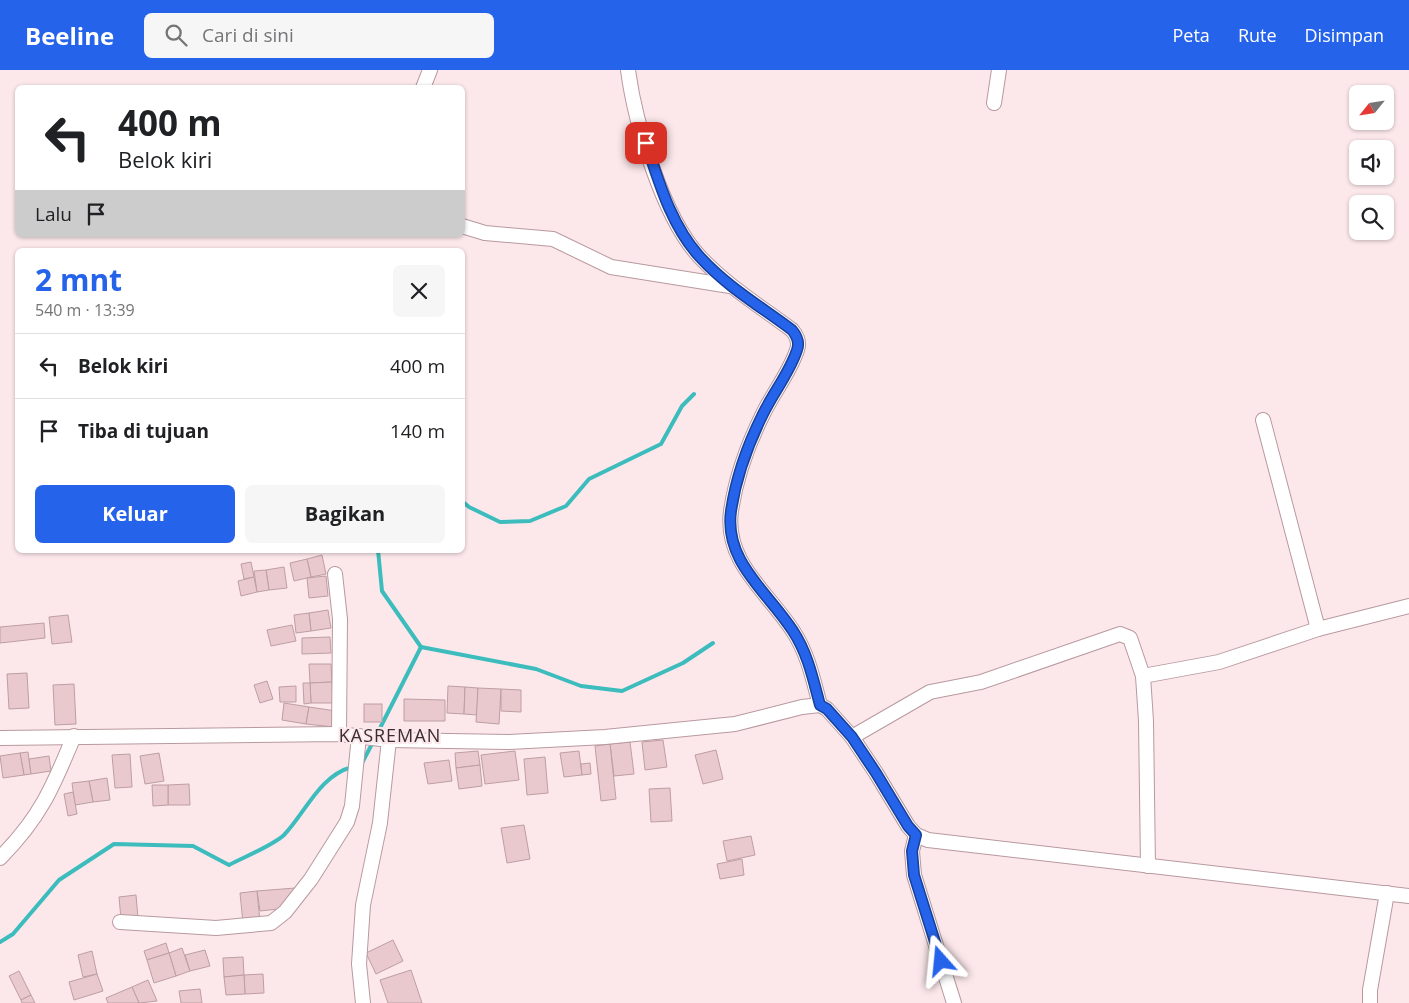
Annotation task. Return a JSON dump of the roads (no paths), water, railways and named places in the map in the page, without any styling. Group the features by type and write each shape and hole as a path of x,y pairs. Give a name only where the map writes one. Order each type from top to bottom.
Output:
{"street":[{"path":"424,85 430,70"},
{"path":"628,70 640,127 662,192 680,229 698,255 730,286 792,330 798,343 797,350 762,414 739,472 731,512 730,530 733,547 740,563 794,631 809,660 820,705"},
{"path":"994,103 999,70"},
{"path":"465,227 485,232 553,239 611,267 730,286"},
{"path":"1263,420 1318,629"},
{"path":"335,574 340,619 339,734"},
{"path":"1143,676 1219,662 1318,629 1409,606"},
{"path":"852,737 930,692 981,682 1120,634 1130,638 1143,676 1146,721 1148,866"},
{"path":"0,738 339,734 385,739 509,742 615,736 735,724 802,706 820,705 827,709 852,737 908,826 916,835 928,840 1409,896"},
{"path":"0,858 34,819 51,790 74,736"},
{"path":"120,922 216,928 271,922 285,912 311,879 348,822 362,736"},
{"path":"363,1003 359,964 362,905 380,823 385,739"},
{"path":"916,835 912,851 914,875 954,1003"},
{"path":"1370,1003 1370,990 1387,893"}],"waterway":[{"path":"465,504 500,522 530,521 566,506 589,479 661,444 682,406 694,394"},
{"path":"378,553 382,591 421,647"},
{"path":"376,736 421,647 536,669 581,686 622,691 683,663 713,643"},
{"path":"361,765 373,742"},
{"path":"0,942 13,934 59,880 114,844 193,846 229,865 279,839 292,826 322,786 331,778 352,767"}],"district":[{"name":"KASREMAN","path":"390,735"}]}
